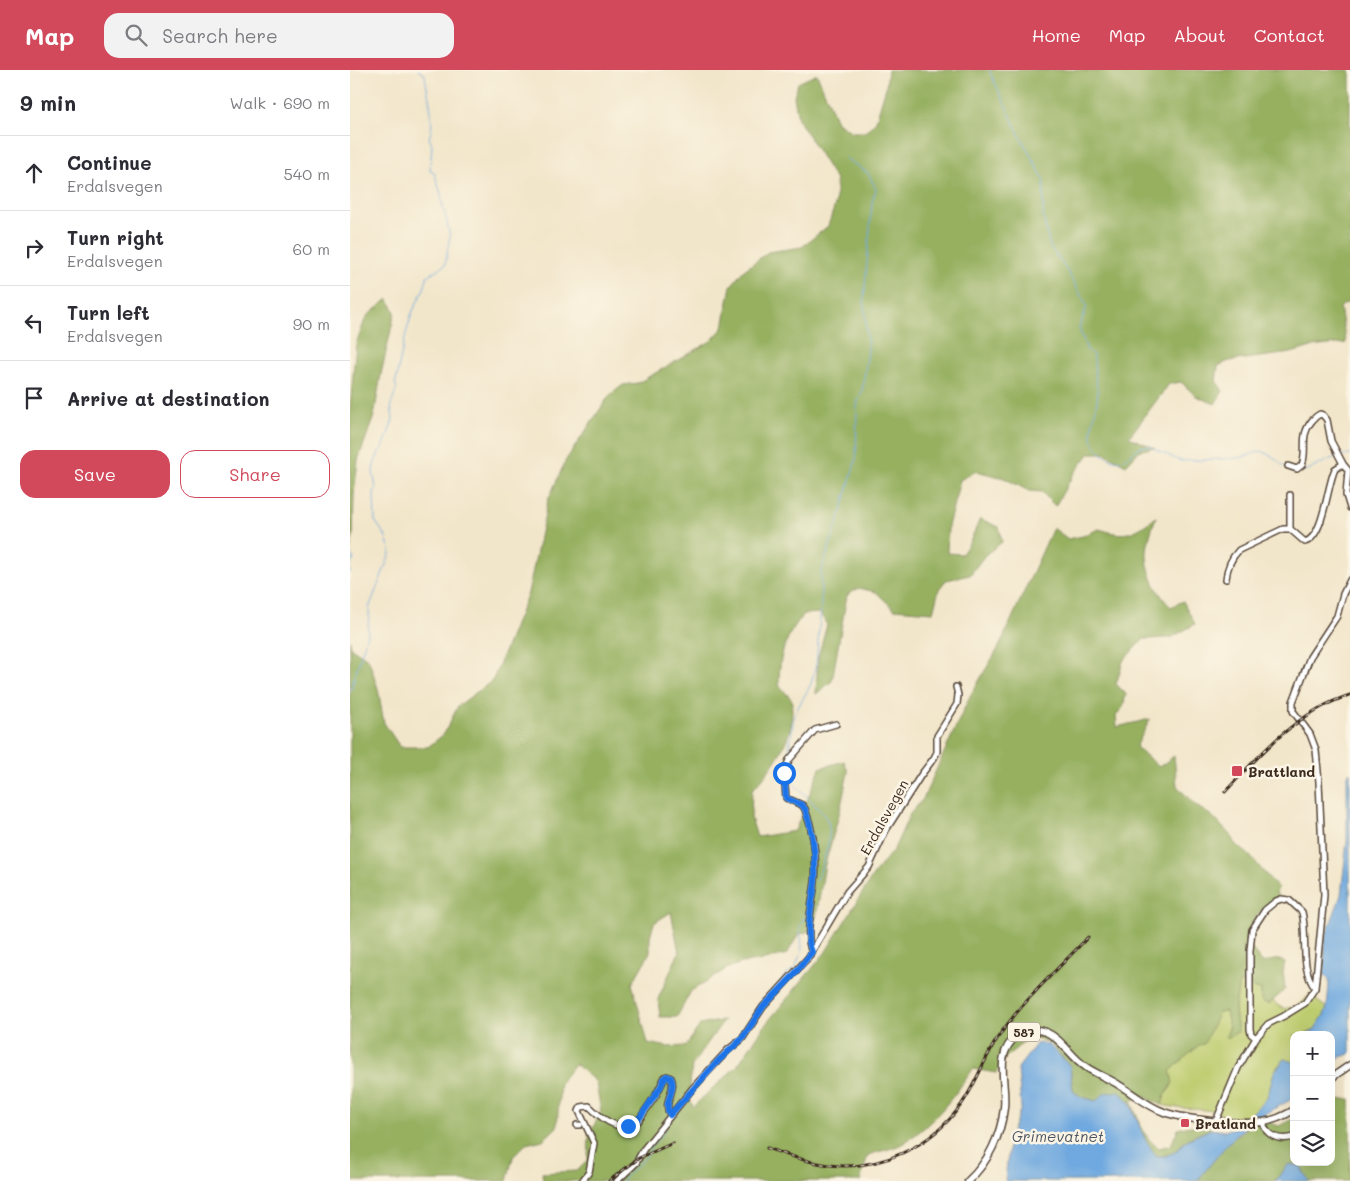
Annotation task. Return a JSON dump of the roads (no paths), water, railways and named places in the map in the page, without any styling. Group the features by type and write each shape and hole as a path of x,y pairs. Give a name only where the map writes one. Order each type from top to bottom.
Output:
{"main road":[{"name":"587","path":"968,1181 985,1161 1000,1129 1004,1106 1002,1065 1007,1046 1016,1037 1031,1030 1042,1031 1051,1035 1084,1066 1119,1085 1153,1108 1179,1116 1241,1122 1259,1122 1278,1118 1290,1112"},
{"path":"1334,1076 1350,1065"}],"street":[{"path":"1288,466 1297,469 1302,465 1304,432 1318,415 1323,415 1326,418 1331,441 1348,470 1346,496 1350,508"},
{"path":"1226,579 1226,570 1239,550 1283,529 1290,529 1305,542 1313,538 1326,506 1333,473 1337,467 1343,464"},
{"path":"1290,495 1290,529"},
{"path":"1216,1120 1238,1068 1256,1038 1268,1024 1305,1003 1315,988 1324,896 1320,782 1316,750 1310,734 1293,711 1293,702 1310,657 1337,616 1343,594 1350,580"},
{"name":"Erdalsvegen","path":"617,1181 636,1163 670,1115 719,1060 742,1039 763,1007 792,977 812,952 847,892 869,867 886,830 934,758 937,752 938,736 957,704 958,695 956,687"},
{"path":"812,952 810,948 809,925 815,881 815,845 805,809 802,805 786,798 784,773 789,760 811,733 820,727 836,724"},
{"path":"1256,1038 1251,1034 1250,1029 1250,936 1260,916 1276,901 1281,899 1289,900 1302,912 1306,960 1311,982 1315,988"},
{"path":"582,1181 589,1172 594,1143 580,1111 581,1107 589,1106 599,1117 620,1126 632,1126 639,1120 667,1076 671,1078 673,1084 667,1104 670,1115"},
{"path":"1259,1122 1266,1131 1276,1138 1290,1138"}],"water":[{"path":"1350,772 1350,1054 1340,1057 1335,1061 1335,1031 1312,1031 1327,1008 1329,980 1324,974 1325,938 1341,895 1347,841 1347,776"},
{"name":"Grimevatnet","path":"1037,1043 1049,1045 1070,1066 1073,1091 1081,1097 1096,1101 1105,1093 1119,1091 1130,1103 1145,1139 1156,1156 1165,1156 1175,1152 1187,1140 1211,1129 1225,1131 1239,1126 1268,1096 1274,1072 1285,1059 1290,1061 1290,1100 1247,1125 1224,1148 1197,1181 1005,1181 1010,1137 1021,1108 1018,1068"},
{"path":"1289,1164 1290,1166 1300,1166 1309,1181 1275,1181"}],"waterway":[{"path":"350,692 368,632 369,608 390,554 385,535 375,521 374,493 376,488 373,472 374,465 379,452 383,448 393,420 391,405 397,387 395,385 411,316 423,291 427,276 445,265 450,236 441,194 434,172 430,170 432,145 429,138 432,124 430,107 425,75 418,70"},
{"path":"989,70 1019,134 1044,180 1043,216 1050,247 1066,269 1087,306 1079,328 1087,350 1094,358 1098,394 1092,435 1093,441 1101,453 1119,461 1139,447 1149,446 1180,461 1239,458 1262,451 1273,457 1291,472 1308,470 1337,456"},
{"path":"788,757 794,715 811,684 816,665 821,606 821,572 856,459 857,404 862,391 868,351 864,299 872,202 876,189 868,173 845,158"},
{"path":"1341,455 1350,454"},
{"path":"350,554 354,559 350,566"},
{"path":"788,769 788,778 816,806 828,822 828,843 817,880"},
{"path":"738,1039 758,1009 776,989 784,976 795,968 802,950 800,926 808,910"},
{"path":"708,1075 714,1069"},
{"path":"690,1096 697,1087"},
{"path":"621,1181 646,1157 672,1118"}],"railway":[{"path":"1225,792 1267,748 1297,723 1331,702 1350,695"},
{"path":"767,1148 813,1162 848,1166 885,1160 919,1144 949,1120 972,1088 995,1042 1010,1021 1031,996 1088,937"},
{"path":"609,1181 639,1158 673,1143"}],"place":[{"name":"Brattland","path":"1237,771"},
{"name":"Bratland","path":"1185,1123"}]}
